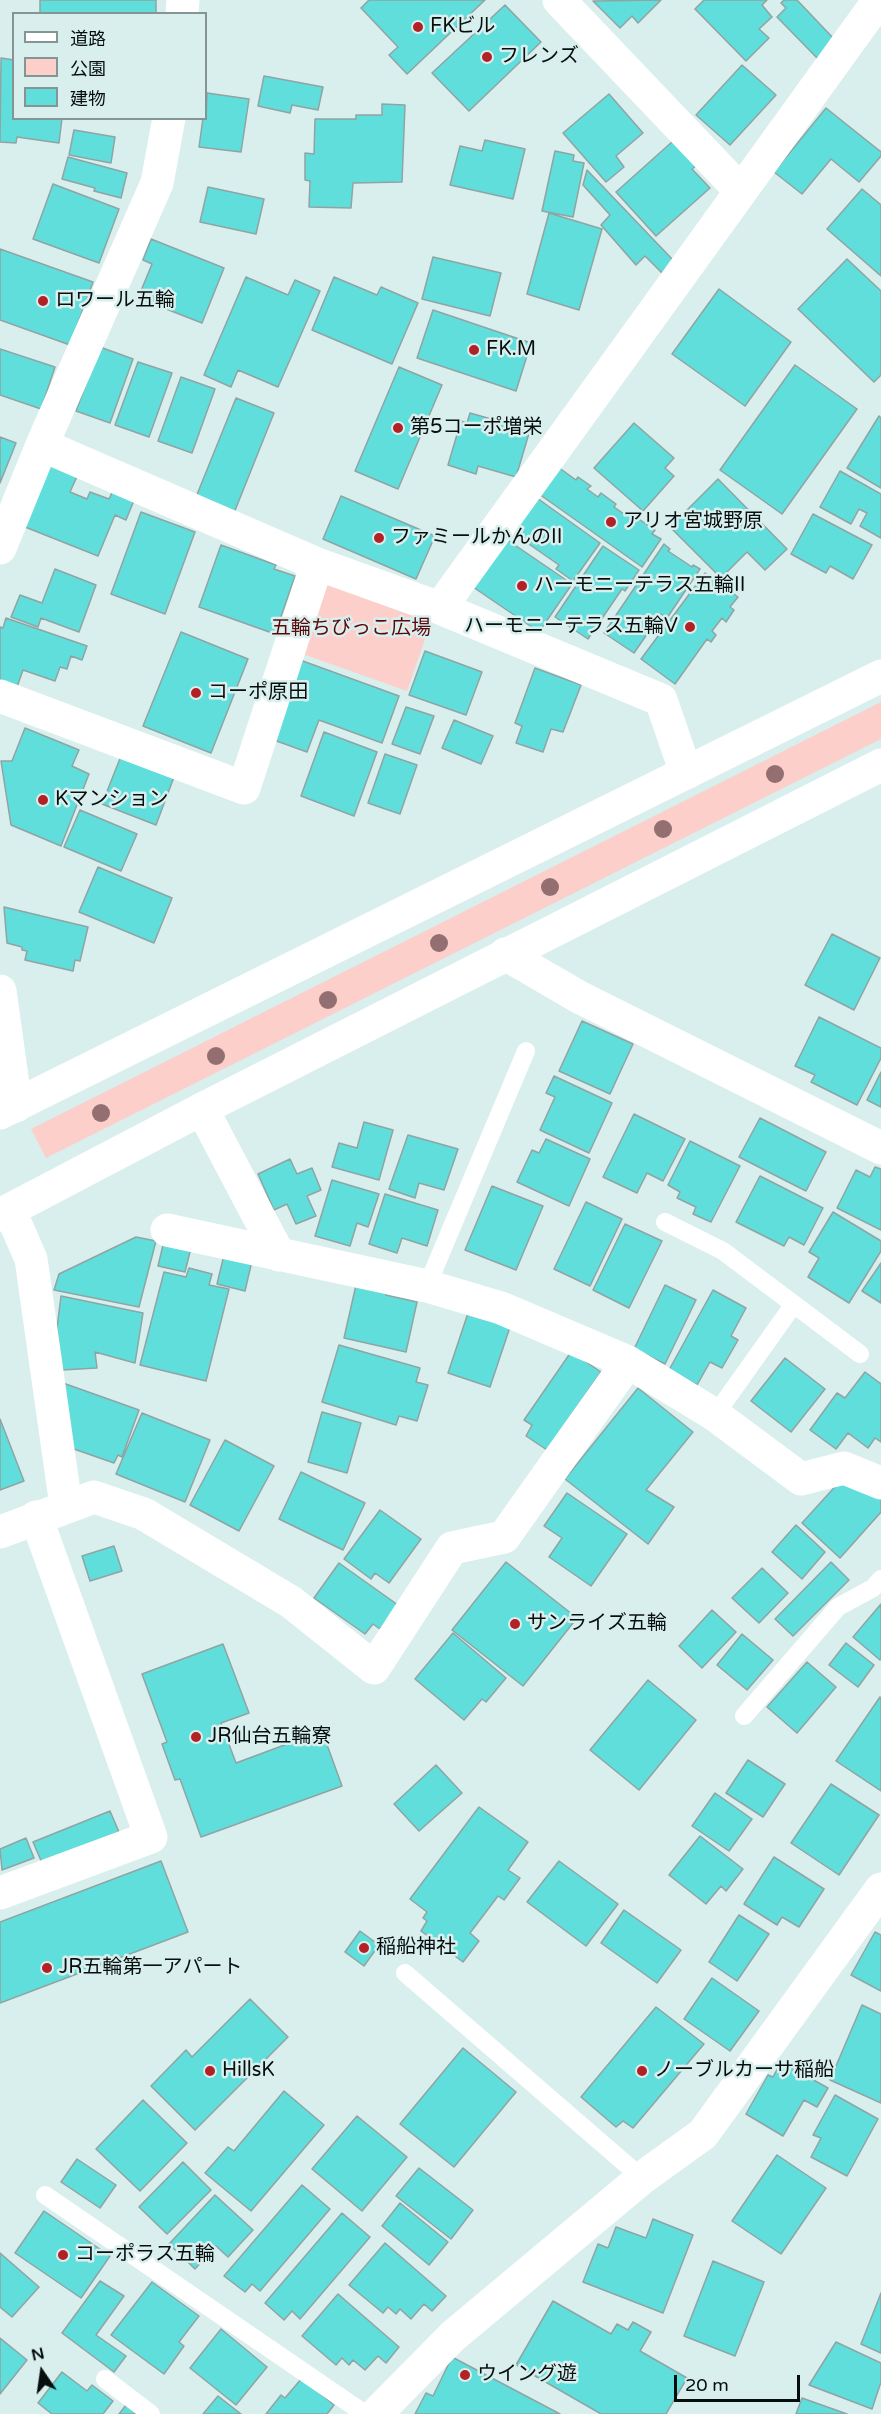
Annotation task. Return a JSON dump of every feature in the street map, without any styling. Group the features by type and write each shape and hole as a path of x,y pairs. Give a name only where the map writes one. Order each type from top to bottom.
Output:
{"street":[{"path":"559,0 740,190"},
{"path":"440,608 879,0"},
{"path":"0,548 42,445 157,183 169,120"},
{"path":"42,445 317,564 440,608 660,700 686,773"},
{"path":"0,696 244,788 317,564"},
{"path":"0,991 8,1110 881,676"},
{"path":"66,1506 31,1259 5,1213 505,954 881,765"},
{"path":"505,954 579,997 881,1148"},
{"path":"202,1109 279,1255"},
{"path":"167,1230 427,1286 501,1308 628,1362 715,1415 801,1479 844,1468 881,1483"},
{"path":"0,1532 94,1497 144,1514 291,1602 374,1668 452,1548 504,1537 628,1362"},
{"path":"0,1893 151,1837 36,1517"},
{"path":"375,2414 453,2336 642,2178 703,2133 881,1889"}],"lane":[{"path":"427,1286 526,1051"},
{"path":"665,1222 723,1251 860,1354"},
{"path":"715,1415 794,1304"},
{"path":"744,1716 838,1607 873,1588 881,1579"},
{"path":"405,1973 642,2178"},
{"path":"45,2195 365,2414"},
{"path":"105,2379 151,2414"}],"green space":[{"name":"五輪ちびっこ広場","path":"325,578 433,616 407,691 297,652"},
{"path":"881,702 881,739 46,1158 31,1129"}],"building":[{"path":"40,0 156,0 156,12 40,12"},
{"name":"FKビル","path":"369,0 485,0 407,74 389,55 398,47 361,8"},
{"path":"661,0 638,23 632,16 620,28 593,1"},
{"path":"704,0 767,0 762,5 772,17 759,29 769,38 746,61 695,9"},
{"path":"784,0 797,0 835,40 817,58 777,17 786,8 781,3"},
{"name":"フレンズ","path":"505,5 541,42 469,111 432,73"},
{"path":"1,58 12,60 12,120 62,120 59,143 17,137 16,143 0,142"},
{"path":"742,65 776,95 730,145 696,115"},
{"path":"264,76 323,87 318,110 292,105 290,113 258,106"},
{"path":"207,93 249,99 241,152 199,147 203,120 207,120"},
{"path":"609,94 643,133 616,156 624,167 606,182 563,133"},
{"path":"382,104 405,105 402,182 353,183 351,208 309,207 310,181 305,180 305,153 314,154 315,119 356,119 356,115 382,115"},
{"path":"826,108 881,152 881,156 859,182 831,159 802,194 774,172"},
{"path":"74,130 115,137 111,163 69,155"},
{"path":"485,140 525,149 513,199 450,185 460,146 482,151"},
{"path":"673,141 696,166 692,169 710,188 656,236 616,192"},
{"path":"555,151 574,155 573,161 584,163 573,217 542,211"},
{"path":"68,157 127,173 121,198 62,179"},
{"path":"587,170 673,260 662,273 645,256 636,265 601,225 610,215 583,185"},
{"path":"53,184 119,209 99,263 33,239"},
{"path":"208,187 264,199 256,234 200,222"},
{"path":"862,189 881,205 881,276 827,229"},
{"path":"549,213 602,229 579,310 527,294"},
{"path":"151,239 224,268 202,323 138,298 152,264 143,260"},
{"name":"ロワール五輪","path":"0,249 93,282 70,345 0,320"},
{"path":"433,257 501,273 490,316 422,299"},
{"path":"847,259 881,291 881,375 874,382 798,309"},
{"path":"246,277 288,295 295,280 320,291 278,387 238,370 231,387 204,375"},
{"path":"334,277 377,295 381,287 418,303 392,364 312,330"},
{"path":"719,289 791,342 745,406 672,354"},
{"name":"FK.M","path":"433,310 531,343 516,391 417,358"},
{"path":"100,347 133,359 110,423 76,411"},
{"path":"0,349 55,367 41,409 0,395"},
{"path":"138,362 172,373 149,437 115,425"},
{"path":"795,365 857,409 782,514 720,470"},
{"name":"第5コーポ増栄","path":"399,367 442,385 398,489 355,471"},
{"path":"181,377 215,389 192,453 158,441"},
{"path":"236,398 274,413 234,513 196,497"},
{"path":"470,413 530,430 516,477 478,466 476,474 448,465 461,421 467,423"},
{"path":"879,416 881,418 881,488 847,468"},
{"path":"634,423 674,458 665,468 674,476 643,511 594,468"},
{"path":"0,437 16,443 0,483"},
{"path":"47,459 79,472 70,492 87,499 90,492 109,499 114,488 135,498 126,520 115,515 98,556 25,527"},
{"name":"アリオ宮城野原","path":"558,467 576,480 578,477 591,486 587,489 598,497 601,493 616,504 614,507 624,514 627,511 655,530 652,534 661,539 642,567 539,494"},
{"path":"840,471 881,494 881,538 860,526 867,513 859,509 851,524 820,507"},
{"path":"718,479 787,549 765,570 747,552 721,578 670,527"},
{"name":"ファミールかんのII","path":"341,496 435,536 416,579 323,539"},
{"path":"537,498 600,543 573,581 556,569 559,565 513,533"},
{"path":"141,512 195,532 165,614 111,594"},
{"path":"813,514 872,545 853,579 830,566 826,573 791,554"},
{"name":"ハーモニーテラス五輪II","path":"506,539 572,584 539,632 473,587"},
{"path":"664,544 670,549 668,551 692,567 693,565 700,569 667,618 661,614 634,653 604,633"},
{"path":"221,545 276,565 274,569 295,576 275,634 199,607"},
{"path":"603,546 639,570 625,591 622,589 588,639 555,617"},
{"path":"55,569 96,585 79,632 41,618 38,627 11,617 20,595 42,603"},
{"name":"ハーモニーテラス五輪V","path":"705,573 738,597 730,607 734,610 726,622 722,618 712,631 716,635 711,642 707,639 675,684 641,659"},
{"path":"6,618 87,646 82,660 71,656 67,669 60,667 55,681 23,670 17,687 0,681 0,627 3,628"},
{"name":"コーポ原田","path":"181,632 248,659 211,753 143,726"},
{"path":"425,651 482,672 466,715 409,695"},
{"path":"300,660 399,696 382,743 319,720 307,752 271,739"},
{"path":"535,668 581,685 563,732 551,729 543,752 516,743 522,726 515,723"},
{"path":"406,707 434,716 420,754 392,744"},
{"path":"454,720 493,736 481,764 442,748"},
{"name":"Kマンション","path":"25,728 79,750 72,766 89,774 61,846 11,825 1,761 12,761"},
{"path":"324,732 377,752 354,816 301,796"},
{"path":"385,754 417,765 400,814 368,803"},
{"path":"121,756 174,777 156,825 102,804"},
{"path":"80,810 137,834 121,871 64,847"},
{"path":"98,867 172,898 154,943 79,912"},
{"path":"4,907 88,927 80,961 75,960 73,971 25,960 27,951 22,950 22,947 7,943"},
{"path":"832,934 880,958 854,1010 805,985"},
{"path":"819,1017 881,1048 881,1058 857,1105 811,1082 815,1075 795,1066"},
{"path":"582,1021 633,1044 610,1094 559,1071"},
{"path":"881,1072 881,1107 867,1100"},
{"path":"554,1076 612,1103 589,1153 540,1130 555,1097 546,1093"},
{"path":"634,1114 685,1139 663,1181 647,1173 637,1193 603,1177"},
{"path":"760,1118 826,1152 806,1191 739,1157"},
{"path":"364,1122 393,1130 379,1180 332,1167 339,1143 357,1148"},
{"path":"408,1135 458,1149 444,1190 419,1183 415,1198 389,1189"},
{"path":"546,1139 590,1159 569,1206 517,1182 532,1150 539,1153"},
{"path":"690,1141 740,1166 711,1222 693,1214 696,1207 677,1198 680,1192 668,1185"},
{"path":"290,1159 297,1174 312,1168 321,1190 307,1196 316,1216 296,1224 287,1204 274,1210 258,1174"},
{"path":"875,1167 881,1169 881,1230 837,1208 856,1170 870,1177"},
{"path":"760,1176 823,1208 804,1245 789,1237 784,1246 736,1222"},
{"path":"332,1180 379,1194 368,1227 357,1223 350,1246 315,1236"},
{"path":"492,1186 543,1206 516,1270 465,1250"},
{"path":"385,1194 438,1210 427,1246 402,1238 397,1253 369,1244"},
{"path":"586,1202 622,1219 590,1286 554,1269"},
{"path":"833,1212 881,1241 881,1251 849,1303 808,1277 819,1258 809,1252"},
{"path":"625,1224 662,1241 629,1308 593,1290"},
{"path":"136,1237 156,1241 139,1307 54,1290 59,1274"},
{"path":"164,1241 191,1248 185,1272 158,1266"},
{"path":"224,1255 252,1261 245,1291 217,1284"},
{"path":"881,1263 881,1303 862,1291"},
{"path":"189,1268 212,1274 209,1285 229,1289 206,1381 140,1365 164,1272 186,1277"},
{"path":"356,1285 417,1302 406,1352 344,1338"},
{"path":"665,1285 696,1300 665,1364 634,1349"},
{"path":"713,1290 746,1308 731,1336 738,1340 722,1368 710,1362 697,1385 669,1370"},
{"path":"61,1296 143,1313 135,1363 95,1352 97,1368 62,1370 57,1328"},
{"path":"468,1313 510,1327 490,1387 448,1373"},
{"path":"339,1345 420,1368 416,1382 428,1385 417,1421 399,1416 396,1425 322,1402"},
{"path":"571,1352 601,1372 547,1450 526,1436 532,1425 524,1420"},
{"path":"785,1358 825,1389 791,1432 751,1401"},
{"path":"865,1372 881,1384 881,1442 875,1438 868,1448 848,1433 836,1449 810,1430 837,1393 845,1398"},
{"path":"63,1383 139,1410 122,1457 118,1455 114,1463 71,1448"},
{"path":"638,1388 693,1432 646,1490 674,1507 648,1544 565,1479"},
{"path":"322,1412 361,1423 347,1473 308,1462"},
{"path":"142,1413 210,1440 185,1502 116,1474"},
{"path":"0,1419 24,1481 0,1490"},
{"path":"225,1440 274,1466 239,1531 190,1505"},
{"path":"301,1472 365,1503 343,1550 279,1519"},
{"path":"842,1479 881,1490 881,1512 840,1558 802,1523"},
{"path":"567,1493 627,1534 591,1586 549,1557 562,1538 544,1526"},
{"path":"380,1510 421,1539 389,1583 375,1573 371,1579 344,1559"},
{"path":"796,1525 825,1552 802,1579 772,1552"},
{"path":"114,1546 122,1571 90,1581 82,1556"},
{"name":"サンライズ五輪","path":"506,1562 577,1618 523,1686 452,1630"},
{"path":"831,1562 849,1580 793,1636 775,1619"},
{"path":"339,1563 398,1605 380,1629 373,1624 365,1634 314,1598"},
{"path":"762,1568 788,1593 759,1623 732,1598"},
{"path":"881,1604 881,1659 880,1660 853,1637"},
{"path":"712,1610 736,1632 702,1668 679,1646"},
{"path":"453,1633 506,1678 486,1702 482,1699 464,1720 415,1679"},
{"path":"742,1634 773,1660 747,1690 717,1665"},
{"path":"846,1643 874,1665 858,1687 829,1665"},
{"name":"JR仙台五輪寮","path":"223,1644 249,1713 221,1723 236,1763 322,1731 342,1786 201,1837 180,1779 175,1780 162,1744 167,1742 142,1674"},
{"path":"807,1662 836,1687 797,1733 767,1707"},
{"path":"648,1680 696,1720 639,1790 590,1750"},
{"path":"881,1698 881,1791 836,1761"},
{"path":"748,1760 785,1784 763,1817 726,1793"},
{"path":"436,1765 462,1793 419,1831 394,1804"},
{"path":"831,1784 879,1815 839,1875 791,1843"},
{"path":"715,1793 752,1819 729,1851 692,1826"},
{"path":"479,1807 528,1842 508,1870 520,1878 504,1900 498,1896 470,1933 479,1941 463,1962 421,1931 427,1921 423,1918 427,1912 410,1899"},
{"path":"110,1811 119,1832 42,1863 33,1842"},
{"path":"700,1836 743,1869 726,1891 721,1886 706,1904 669,1875"},
{"path":"26,1838 34,1858 2,1870 0,1849"},
{"path":"774,1857 824,1889 799,1927 782,1917 777,1925 744,1904"},
{"name":"JR五輪第一アパート","path":"161,1861 188,1932 0,2003 0,1922"},
{"path":"559,1861 618,1904 586,1946 527,1902"},
{"path":"624,1910 681,1950 657,1983 601,1943"},
{"path":"739,1915 769,1934 737,1981 709,1962"},
{"path":"360,1931 379,1945 364,1966 345,1952"},
{"path":"875,1932 881,1935 881,1991 851,1975"},
{"path":"712,1978 759,2011 730,2051 684,2019"},
{"name":"HillsK","path":"250,1999 288,2037 195,2130 151,2086 186,2050 192,2057"},
{"path":"862,2005 881,2014 881,2103 830,2080"},
{"name":"ノーブルカーサ稲船","path":"656,2007 704,2044 633,2128 623,2121 616,2127 581,2097"},
{"path":"463,2048 516,2092 454,2167 400,2124"},
{"path":"781,2062 828,2088 817,2107 804,2100 783,2136 746,2114 768,2075 773,2077"},
{"path":"284,2091 324,2125 251,2211 205,2173 228,2147 234,2151"},
{"path":"835,2095 878,2119 847,2176 811,2157 821,2138 813,2135"},
{"path":"143,2100 187,2143 140,2191 96,2149"},
{"path":"357,2116 407,2157 362,2211 312,2169"},
{"path":"777,2155 826,2188 781,2254 732,2221"},
{"path":"77,2159 116,2185 100,2208 61,2182"},
{"path":"183,2162 211,2190 167,2234 139,2207"},
{"path":"419,2168 473,2210 451,2239 396,2196"},
{"path":"302,2185 330,2209 260,2291 252,2284 245,2292 224,2276"},
{"path":"215,2195 253,2230 228,2257 216,2246 195,2269 169,2244"},
{"path":"400,2203 448,2242 429,2265 382,2226"},
{"name":"コーポラス五輪","path":"44,2211 110,2256 81,2298 15,2253"},
{"path":"342,2213 370,2237 300,2319 292,2311 284,2320 265,2303"},
{"path":"653,2219 693,2235 663,2313 583,2282 598,2244 608,2248 616,2227 646,2238"},
{"path":"385,2243 446,2296 432,2311 424,2304 411,2319 400,2309 396,2314 388,2307 383,2313 349,2285"},
{"path":"0,2253 39,2287 12,2317 0,2307"},
{"path":"713,2261 764,2282 735,2356 684,2336"},
{"path":"100,2281 124,2296 96,2335 126,2356 114,2372 62,2333"},
{"path":"152,2282 199,2316 179,2342 184,2346 164,2374 111,2335"},
{"path":"881,2293 881,2353 861,2344"},
{"path":"338,2294 399,2347 386,2363 378,2356 365,2370 353,2360 349,2365 342,2358 336,2365 302,2336"},
{"path":"553,2301 611,2334 617,2324 628,2330 633,2322 651,2332 640,2351 687,2378 666,2414 601,2414 516,2365"},
{"path":"221,2329 267,2367 236,2405 190,2368"},
{"path":"0,2338 27,2360 0,2394"},
{"path":"836,2342 881,2363 881,2382 872,2409 809,2385"},
{"name":"ウイング遊","path":"452,2357 560,2414 415,2414 426,2393 433,2396"},
{"path":"62,2372 87,2391 92,2385 113,2401 103,2414 52,2414 38,2403"},
{"path":"302,2378 334,2405 327,2414 266,2414 281,2395 285,2398"},
{"path":"218,2396 241,2414 203,2414"},
{"path":"802,2398 847,2414 796,2414"},
{"path":"126,2405 137,2414 119,2414"}],"place":[{"name":"FKビル","path":"418,27"},
{"name":"フレンズ","path":"487,57"},
{"name":"ロワール五輪","path":"43,301"},
{"name":"FK.M","path":"474,350"},
{"name":"第5コーポ増栄","path":"398,428"},
{"name":"アリオ宮城野原","path":"611,522"},
{"name":"ファミールかんのII","path":"379,538"},
{"name":"ハーモニーテラス五輪II","path":"522,586"},
{"name":"ハーモニーテラス五輪V","path":"690,627"},
{"name":"コーポ原田","path":"196,693"},
{"name":"Kマンション","path":"43,800"},
{"name":"サンライズ五輪","path":"515,1624"},
{"name":"JR仙台五輪寮","path":"196,1737"},
{"name":"稲船神社","path":"364,1948"},
{"name":"JR五輪第一アパート","path":"47,1968"},
{"name":"HillsK","path":"210,2071"},
{"name":"ノーブルカーサ稲船","path":"642,2071"},
{"name":"コーポラス五輪","path":"63,2255"},
{"name":"ウイング遊","path":"465,2375"}]}
